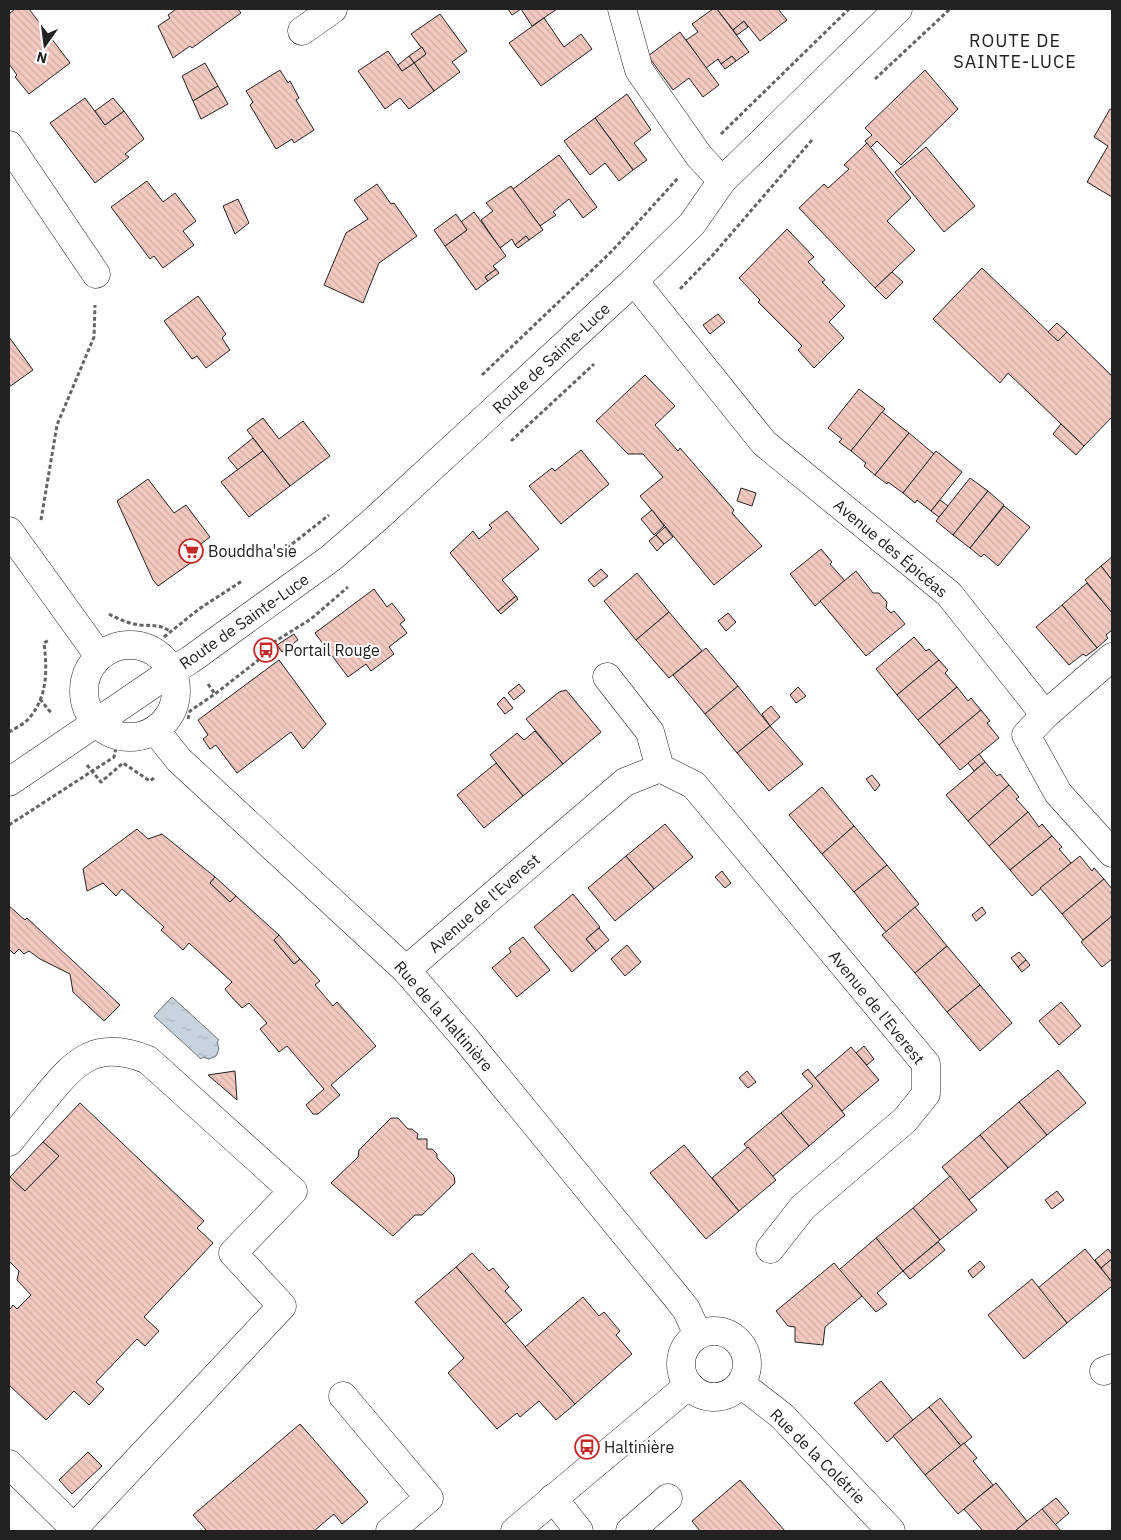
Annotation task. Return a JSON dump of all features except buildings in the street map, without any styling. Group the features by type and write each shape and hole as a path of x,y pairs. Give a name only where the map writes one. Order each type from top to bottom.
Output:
{"street":[{"path":"302,31 333,9"},
{"path":"622,9 639,70 699,156 722,181"},
{"name":"Route de Sainte-Luce","path":"9,782 108,730 172,671 331,558 378,518 634,281 692,224 722,181 898,9"},
{"path":"9,145 96,274"},
{"name":"Avenue des Épicéas","path":"634,281 764,443 949,594 1045,715"},
{"path":"9,531 99,656 90,668 85,682 84,697 88,711 108,730 132,737 144,735 155,730"},
{"name":"Route de Sainte-Luce","path":"99,656 112,648 126,645 140,646 154,651 164,660 172,671 176,684 176,697 172,710 165,722 155,730"},
{"path":"1112,657 1045,715 1026,735 1058,793 1112,853"},
{"path":"607,677 650,732 660,768"},
{"name":"Rue de la Haltinière","path":"155,730 179,760 406,970 465,1038 674,1294 686,1309 698,1335"},
{"name":"Avenue de l'Everest","path":"406,970 625,782 660,768 694,785 926,1064 926,1094 905,1120 803,1207 770,1250"},
{"path":"9,1142 67,1071 82,1059 99,1053 134,1054 148,1060 293,1191 233,1253 282,1306 76,1530 9,1464"},
{"path":"709,1331 720,1331 731,1335 740,1342 748,1363 746,1374 741,1384 729,1394 715,1398 696,1392 684,1377 681,1368 685,1349 698,1335 709,1331"},
{"name":"Rue de la Colétrie","path":"741,1384 782,1416 891,1531"},
{"path":"515,1531 689,1385"},
{"path":"342,1396 429,1498 390,1531"},
{"path":"553,1498 579,1531"},
{"path":"630,1531 668,1498"}],"path":[{"path":"476,381 611,252 699,156 849,9"},
{"path":"871,82 950,9"},
{"path":"678,290 712,256 816,136"},
{"path":"36,568 43,505 58,425 94,337 96,274"},
{"path":"279,554 332,512"},
{"path":"170,632 198,609 248,577"},
{"path":"215,694 270,651 274,642 311,619"},
{"path":"9,732 31,717 40,699 46,706"},
{"path":"9,825 114,757 108,730"}],"water":[{"path":"172,997 219,1040 217,1042 219,1049 216,1056 209,1059 203,1057 201,1059 154,1016"}],"place":[{"name":"Bouddha'sie","path":"191,551"},
{"name":"Portail Rouge","path":"266,650"},
{"name":"Haltinière","path":"587,1447"}],"district":[{"name":"ROUTE DE SAINTE-LUCE","path":"1015,50"}]}
